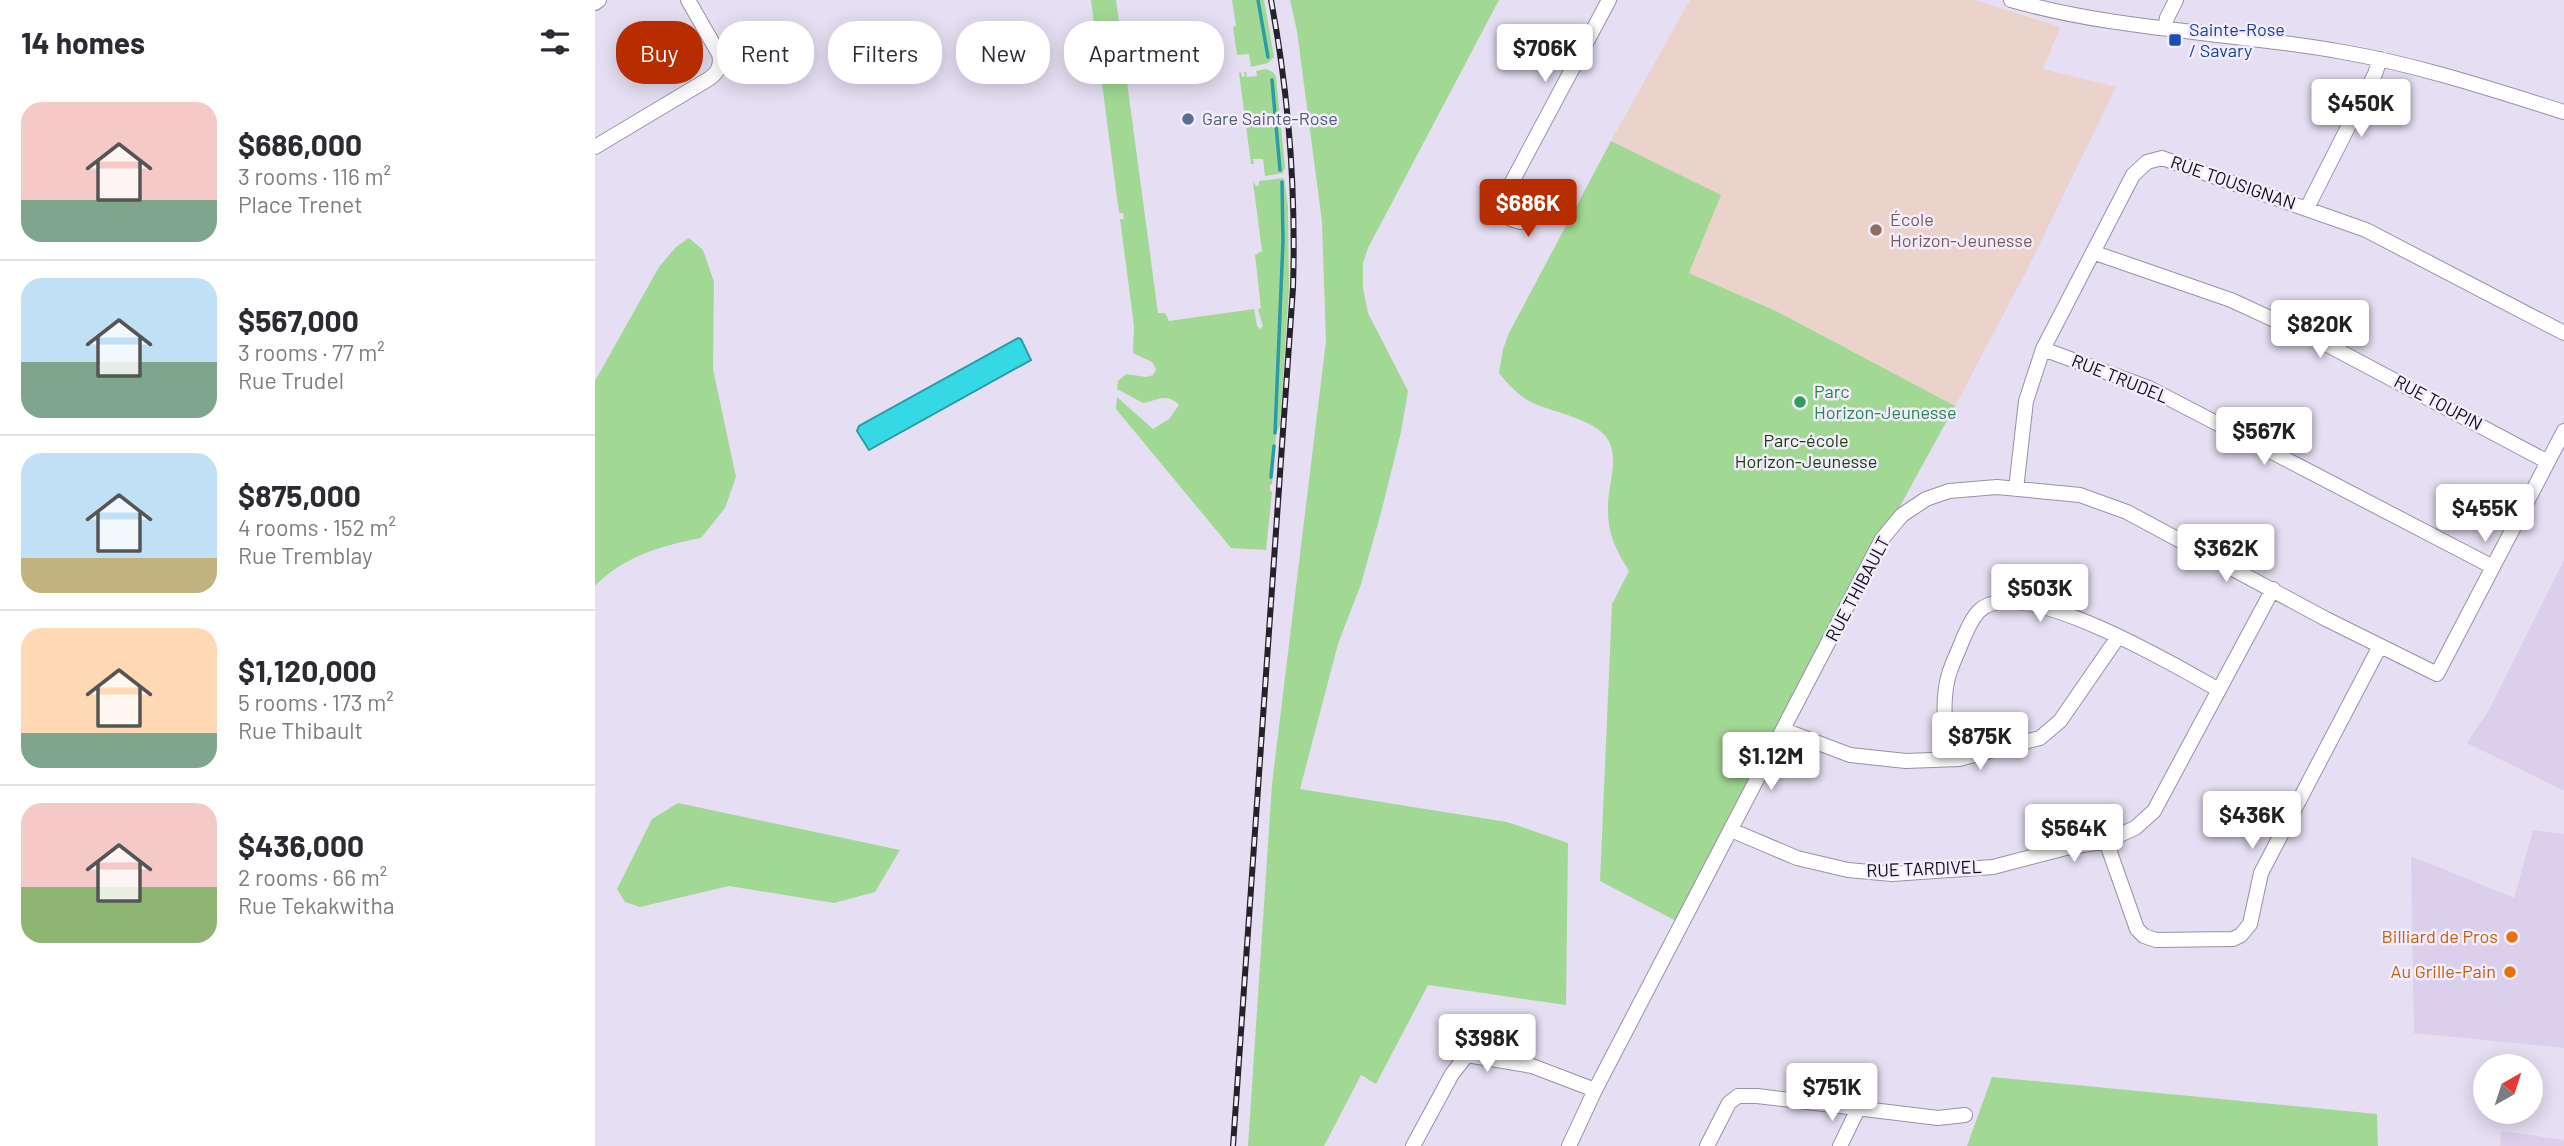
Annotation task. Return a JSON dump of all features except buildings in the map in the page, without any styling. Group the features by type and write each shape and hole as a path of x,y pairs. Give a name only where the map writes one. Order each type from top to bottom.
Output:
{"street":[{"path":"595,147 716,72 720,62 719,54 688,0"},
{"path":"1511,184 1609,0"},
{"path":"2011,0 2064,13 2380,59 2444,75 2564,112"},
{"path":"2165,28 2176,0"},
{"path":"2307,208 2375,74 2380,59"},
{"name":"RUE TOUSIGNAN","path":"2016,489 2026,401 2043,349 2133,175 2147,162 2162,158 2374,234 2564,333"},
{"name":"RUE TOUPIN","path":"2095,253 2231,300 2311,336 2548,462"},
{"name":"RUE TRUDEL","path":"2043,349 2149,388 2493,567"},
{"path":"2493,567 2564,431"},
{"name":"RUE THIBAULT","path":"1569,1146 1595,1090 1882,540 1902,516 1926,499 1949,491 1997,487 2080,495 2127,512 2437,674 2493,567"},
{"name":"RUE TARDIVEL","path":"1731,830 1797,858 1848,870 1892,874 1993,867 2066,848 2106,841 2135,828 2154,811 2273,589"},
{"path":"1947,759 1945,700 1948,674 1979,611 1996,603 2035,605 2074,617 2219,690"},
{"path":"1784,730 1850,755 1906,761 1959,759 2040,738 2060,721 2118,637"},
{"path":"2106,841 2137,929 2144,936 2156,940 2233,939 2241,935 2249,924 2261,873 2380,646"},
{"path":"1413,1146 1452,1074 1467,1055 1532,1066 1595,1090"},
{"path":"1707,1146 1729,1103 1738,1096 1938,1118 1965,1115"},
{"path":"1840,1146 1859,1109"}],"shaded area":[{"name":"École Horizon-Jeunesse","path":"1690,0 1974,0 2060,27 2043,69 2116,87 2029,266 1955,406 1776,311 1689,273 1720,195 1611,141"},
{"path":"2564,560 2564,791 2467,743 2489,710"},
{"path":"2533,830 2564,834 2564,1048 2414,1033 2411,856 2514,898"},
{"path":"2501,1131 2564,1140 2564,1146 2500,1146"}],"green space":[{"path":"1091,0 1116,0 1119,21 1094,21"},
{"path":"1232,0 1264,0 1274,57 1268,63 1251,67 1249,54 1237,55"},
{"path":"1290,0 1499,0 1368,248 1363,263 1363,288 1368,313 1408,391 1382,509 1361,584 1338,644 1300,789 1507,822 1568,843 1566,1005 1428,985 1376,1084 1361,1075 1324,1146 1248,1146 1272,784 1326,341 1322,222 1297,31"},
{"path":"1266,69 1276,77 1285,167 1283,173 1265,176 1263,159 1253,159 1254,164 1251,164 1239,73 1241,72 1242,77 1245,76 1244,72 1247,77 1257,76 1256,71"},
{"path":"1102,84 1127,84 1158,313 1165,313 1169,321 1254,309 1260,329 1263,326 1258,309 1261,308 1255,255 1262,251 1253,182 1256,186 1259,181 1284,178 1288,206 1289,288 1280,425 1276,434 1270,485 1272,492 1266,550 1231,548 1116,409 1117,397 1153,429 1169,419 1179,405 1166,398 1143,403 1117,389 1118,381 1126,374 1146,377 1153,375 1156,369 1152,362 1133,353 1134,326 1120,219 1124,219 1123,213 1119,213"},
{"name":"Parc-école Horizon-Jeunesse","path":"1611,141 1721,195 1689,273 1776,311 1955,406 1882,539 1682,924 1600,881 1612,604 1629,571 1616,548 1609,524 1608,498 1613,463 1611,446 1607,438 1593,426 1535,404 1499,373 1509,333"},
{"path":"1517,196 1523,199 1526,205 1523,211 1517,214 1511,211 1508,205 1511,199"},
{"path":"689,238 703,250 714,282 713,369 736,477 725,508 701,538 672,544 630,560 595,586 595,381 659,267 676,247"},
{"path":"678,803 900,850 875,892 834,903 729,886 640,907 625,902 617,889 652,819"},
{"path":"1992,1077 2377,1114 2378,1146 1967,1146"}],"water":[{"path":"1018,338 1031,360 869,450 857,431 859,426"}],"waterway":[{"path":"1258,0 1268,57"},
{"path":"1272,80 1280,170"},
{"path":"1275,433 1283,241 1282,182"},
{"path":"1271,477 1274,446"}],"railway":[{"path":"1233,1146 1293,288 1290,144 1271,0"}],"place":[{"name":"Sainte-Rose / Savary","path":"2175,40"},
{"name":"Gare Sainte-Rose","path":"1188,119"},
{"name":"École Horizon-Jeunesse","path":"1876,230"},
{"name":"Parc Horizon-Jeunesse","path":"1800,402"},
{"name":"Billiard de Pros","path":"2512,937"},
{"name":"Au Grille-Pain","path":"2510,972"}]}
